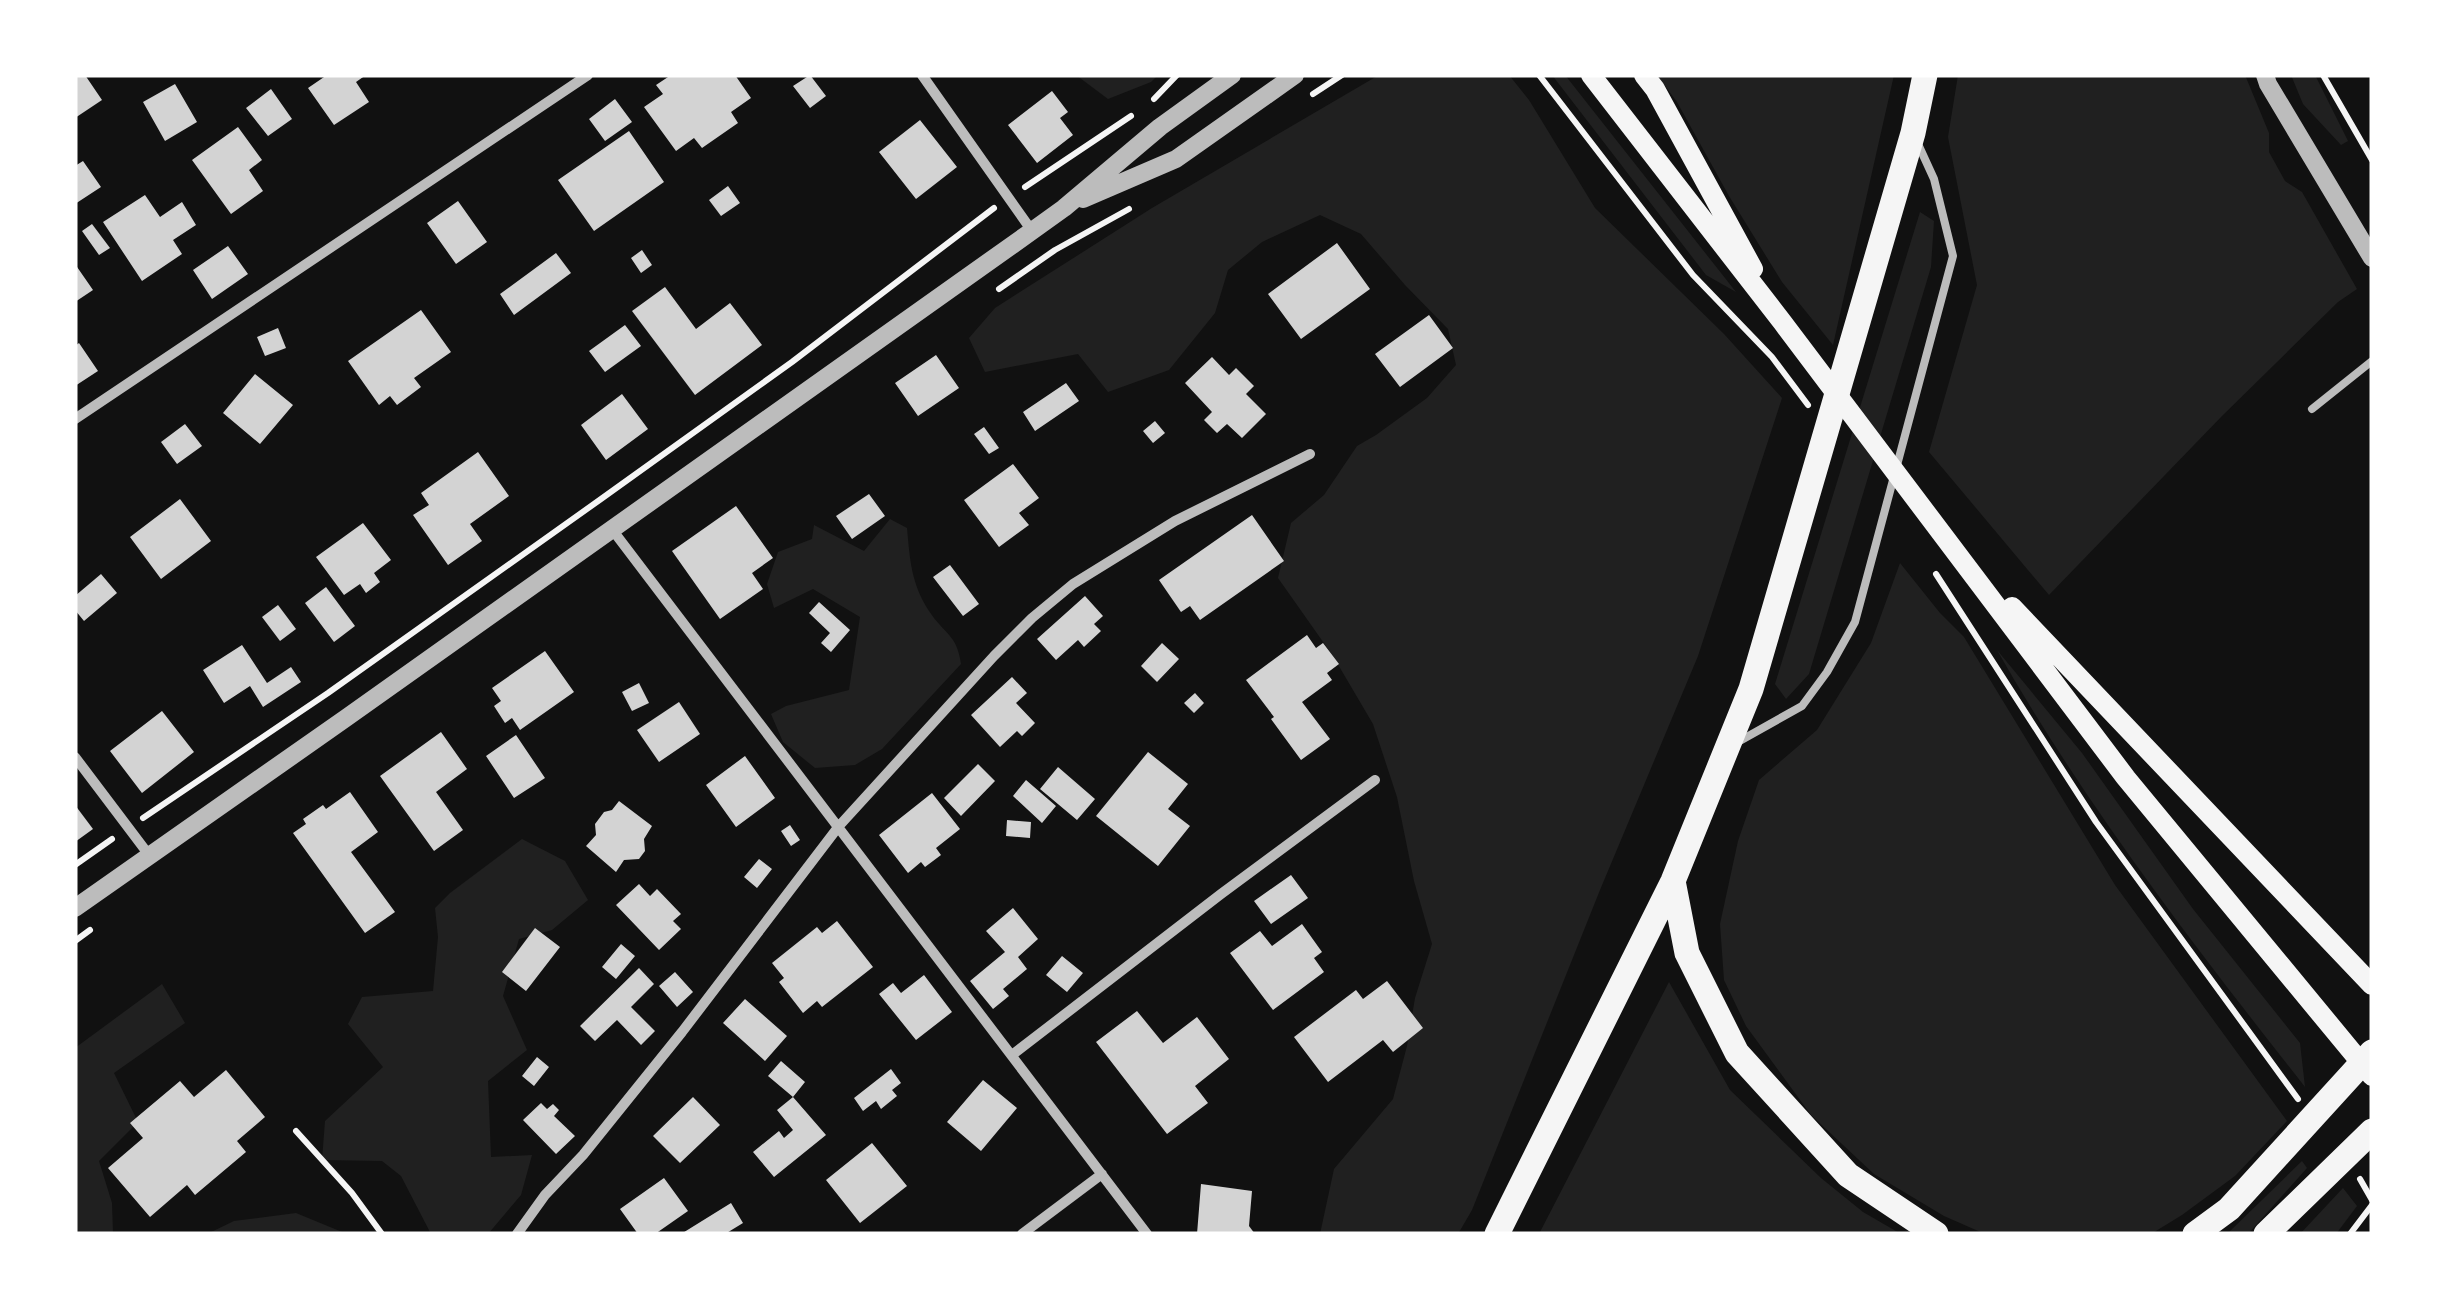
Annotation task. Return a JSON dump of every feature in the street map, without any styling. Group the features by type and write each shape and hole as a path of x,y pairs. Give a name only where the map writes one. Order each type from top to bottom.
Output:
{"highway":[{"path":"1496,1234 1673,882 1752,689 1913,133 1925,75"},
{"path":"1673,882 1687,954 1737,1053 1848,1175 1936,1234"},
{"path":"2196,1234 2229,1208 2312,1118 2369,1064"},
{"path":"2266,1234 2372,1131"}],"main road":[{"path":"1590,75 2126,778 2369,1064"},
{"path":"1644,75 1783,324"},
{"path":"1945,536 2372,985"}],"street":[{"path":"75,419 588,75"},
{"path":"922,75 1032,231"},
{"path":"75,908 1064,208 1160,126 1232,75"},
{"path":"1064,208 1176,159 1294,75"},
{"path":"2265,75 2372,258"},
{"path":"517,1234 682,1032 838,826 1032,618 1073,584 1174,521 1310,454"},
{"path":"611,528 1148,1234"},
{"path":"75,757 148,855"},
{"path":"1012,1054 1375,780"},
{"path":"1022,1234 1102,1174"}],"lane":[{"path":"1728,747 1802,706 1828,672 1855,622 1952,256 1934,179 1913,133"},
{"path":"2312,409 2372,361"}],"path":[{"path":"1148,105 1178,75"},
{"path":"1309,97 1342,75"},
{"path":"1539,75 1693,275 1772,357"},
{"path":"2323,75 2372,160"},
{"path":"75,866 328,693 792,362 1009,197 1132,115"},
{"path":"992,293 1055,250 1141,202"},
{"path":"1927,560 2096,822 2312,1118"},
{"path":"75,941 90,930"},
{"path":"296,1131 352,1192 382,1234"},
{"path":"2348,1156 2372,1202 2350,1234"}],"shaded area":[{"path":"1076,75 1158,75 1151,82 1108,99"},
{"path":"1379,75 1509,75 1529,100 1595,208 1724,334 1782,398 1698,656 1472,1210 1458,1234 1320,1234 1334,1169 1393,1099 1415,998 1432,944 1397,797 1373,724 1333,656 1278,578 1291,523 1324,495 1357,446 1427,398 1456,365 1448,329 1361,234 1320,215 1262,242 1228,270 1215,313 1169,370 1108,392 1078,354 985,372 969,338 995,308 1152,208"},
{"path":"1552,75 1565,75 1736,292 1706,275"},
{"path":"1657,75 1894,75 1833,345 1782,282 1677,102"},
{"path":"1958,75 2245,75 2269,133 2269,152 2285,181 2302,192 2357,289 2338,302 2222,416 2049,595 1929,452 1977,285 1948,137"},
{"path":"2291,75 2315,75 2348,141 2341,145 2303,104"},
{"path":"1920,212 1934,221 1931,267 1809,674 1786,699 1775,684"},
{"path":"890,519 907,528 918,591 953,640 961,664 882,749 855,765 815,768 783,742 771,714 786,706 849,690 860,617 813,589 774,608 767,584 778,552 812,539 814,525 864,551"},
{"path":"1900,563 1964,637 2115,885 2287,1121 2235,1176 2151,1234 1985,1234 1944,1216 1874,1174 1811,1115 1746,1026 1724,980 1720,924 1738,841 1759,780 1817,730 1871,643"},
{"path":"1997,650 2082,753 2193,909 2300,1043 2305,1087 2104,819"},
{"path":"522,839 565,861 588,900 552,930 519,939 503,996 527,1050 488,1081 491,1157 532,1155 521,1195 488,1234 431,1234 401,1176 382,1161 322,1160 325,1121 383,1067 348,1024 362,997 433,991 438,937 435,908"},
{"path":"1669,982 1730,1090 1821,1178 1863,1212 1901,1234 1539,1234"},
{"path":"162,984 185,1023 114,1073 138,1122 99,1161 112,1203 113,1234 75,1234 75,1048"},
{"path":"2302,1161 2307,1168 2248,1234 2227,1234"},
{"path":"2343,1188 2357,1206 2336,1234 2300,1234"},
{"path":"296,1213 347,1234 207,1234 234,1221"}],"building":[{"path":"75,75 85,75 102,100 75,118"},
{"path":"327,75 366,75 356,82 369,102 334,125 308,88"},
{"path":"671,75 735,75 751,98 731,112 738,123 702,148 694,138 676,151 644,107 663,94 656,85"},
{"path":"810,75 826,96 810,108 793,86"},
{"path":"175,84 197,122 165,141 143,102"},
{"path":"271,89 292,119 268,136 246,108"},
{"path":"1052,91 1068,112 1060,118 1073,135 1037,163 1008,125"},
{"path":"615,99 632,122 605,141 589,119"},
{"path":"920,120 957,167 916,199 879,152"},
{"path":"238,127 262,160 249,170 263,191 231,214 192,160"},
{"path":"629,131 664,182 594,231 558,180"},
{"path":"83,161 101,187 75,204 75,166"},
{"path":"728,186 740,203 721,216 709,200"},
{"path":"145,195 160,217 182,202 196,225 173,240 182,254 142,281 103,222"},
{"path":"458,201 487,242 456,264 427,223"},
{"path":"92,224 110,248 99,255 82,231"},
{"path":"1337,243 1370,289 1301,339 1268,294"},
{"path":"228,246 248,274 212,299 193,270"},
{"path":"642,250 652,265 641,273 631,258"},
{"path":"556,253 571,273 514,315 500,294"},
{"path":"75,264 93,290 75,302"},
{"path":"665,287 696,329 730,303 762,345 695,395 632,311"},
{"path":"421,310 451,352 414,378 421,387 397,405 390,396 379,405 348,361"},
{"path":"1429,315 1453,348 1400,387 1375,354"},
{"path":"625,325 641,346 605,372 589,351"},
{"path":"278,328 286,348 265,356 257,337"},
{"path":"79,343 98,371 75,386 75,346"},
{"path":"936,355 959,388 918,416 895,383"},
{"path":"1212,357 1229,375 1236,368 1254,386 1246,394 1266,414 1242,438 1227,424 1217,433 1204,420 1212,412 1185,383"},
{"path":"255,374 293,405 260,444 223,413"},
{"path":"1066,383 1079,401 1035,431 1023,412"},
{"path":"622,394 648,429 606,460 581,425"},
{"path":"1155,421 1165,433 1153,443 1143,431"},
{"path":"185,424 202,446 177,464 161,442"},
{"path":"984,427 999,448 989,454 974,434"},
{"path":"478,452 509,496 470,524 482,541 448,565 413,515 429,505 421,493"},
{"path":"1013,464 1039,498 1019,513 1029,525 999,547 964,500"},
{"path":"869,494 885,516 852,539 836,516"},
{"path":"180,499 211,541 161,579 130,537"},
{"path":"736,506 773,558 752,573 763,589 720,619 672,551"},
{"path":"1252,515 1284,561 1200,620 1190,606 1181,612 1159,580"},
{"path":"363,523 391,560 374,573 380,582 366,593 360,584 344,595 316,557"},
{"path":"950,565 979,604 963,616 933,577"},
{"path":"101,574 117,593 84,621 75,610 75,596"},
{"path":"326,587 355,626 334,642 305,603"},
{"path":"1085,596 1103,616 1094,624 1101,631 1084,647 1078,640 1056,660 1037,639"},
{"path":"819,602 850,630 831,652 821,643 830,633 809,613"},
{"path":"278,605 296,629 280,641 262,617"},
{"path":"1307,635 1316,648 1323,643 1339,664 1327,673 1332,680 1302,702 1330,739 1301,760 1246,680"},
{"path":"1162,643 1179,659 1157,682 1141,666"},
{"path":"242,645 267,683 291,667 301,682 263,707 250,686 224,703 203,670"},
{"path":"545,651 574,692 520,730 512,718 505,723 494,706 501,701 492,688"},
{"path":"1012,677 1027,693 1016,703 1035,723 1022,736 1017,731 1000,747 971,715"},
{"path":"639,683 649,703 632,711 622,692"},
{"path":"1195,693 1204,703 1194,713 1184,703"},
{"path":"679,702 700,734 659,762 637,730"},
{"path":"162,711 194,752 142,793 110,751"},
{"path":"441,732 467,769 436,792 463,830 434,851 380,776"},
{"path":"516,735 545,778 514,798 486,756"},
{"path":"1148,752 1188,784 1168,809 1190,826 1158,866 1096,816"},
{"path":"745,756 775,798 736,827 706,785"},
{"path":"978,764 995,781 961,816 944,798"},
{"path":"1058,767 1095,799 1077,820 1040,789"},
{"path":"1026,780 1056,806 1042,823 1013,796"},
{"path":"350,792 378,832 351,852 395,912 365,933 293,833 306,824 303,819"},
{"path":"932,793 960,829 936,848 941,855 925,867 921,862 908,873 879,835"},
{"path":"619,801 652,826 639,859 624,860 616,872 586,846 596,835 595,824"},
{"path":"75,805 93,829 75,842"},
{"path":"1007,820 1031,822 1030,838 1006,836"},
{"path":"790,825 800,840 791,846 781,831"},
{"path":"759,859 772,869 757,888 744,877"},
{"path":"1291,875 1308,898 1271,924 1254,901"},
{"path":"639,884 650,896 657,889 681,914 673,921 681,929 659,950 616,905"},
{"path":"1013,908 1038,939 1018,957 1027,969 1003,989 1009,996 993,1009 970,981 1005,952 986,931"},
{"path":"837,921 873,967 822,1007 817,1001 803,1013 779,982 784,978 772,963 817,927 822,933"},
{"path":"1302,924 1322,952 1314,958 1324,972 1273,1010 1230,953 1260,931 1272,946"},
{"path":"535,928 560,947 526,991 502,972"},
{"path":"621,944 635,956 616,979 602,967"},
{"path":"1062,956 1083,973 1067,992 1046,975"},
{"path":"639,968 654,984 631,1007 655,1031 641,1045 617,1020 595,1041 580,1026"},
{"path":"675,972 693,992 677,1007 659,986"},
{"path":"924,975 952,1012 916,1040 879,994 893,983 901,993"},
{"path":"1387,981 1423,1028 1393,1052 1383,1040 1328,1082 1294,1037 1356,990 1363,999"},
{"path":"745,999 787,1036 765,1061 723,1023"},
{"path":"1137,1011 1163,1043 1197,1017 1229,1059 1195,1086 1208,1103 1167,1134 1096,1042"},
{"path":"537,1057 549,1067 534,1086 522,1076"},
{"path":"781,1061 805,1082 793,1097 768,1076"},
{"path":"891,1069 901,1083 892,1090 897,1096 881,1109 876,1101 863,1111 854,1098"},
{"path":"226,1070 265,1117 237,1141 246,1152 195,1195 187,1185 150,1217 108,1168 143,1138 130,1123 180,1081 194,1097"},
{"path":"983,1080 1017,1108 981,1151 947,1122"},
{"path":"693,1097 720,1125 680,1163 653,1136"},
{"path":"793,1097 826,1135 774,1177 753,1152 779,1131 784,1138 793,1130 777,1110"},
{"path":"541,1103 547,1109 553,1104 559,1110 554,1116 575,1136 556,1154 523,1120"},
{"path":"872,1143 907,1186 860,1223 826,1180"},
{"path":"664,1178 688,1211 655,1234 638,1234 620,1209"},
{"path":"1201,1184 1252,1191 1249,1226 1255,1234 1197,1234"},
{"path":"731,1203 743,1223 725,1234 681,1234"}]}
